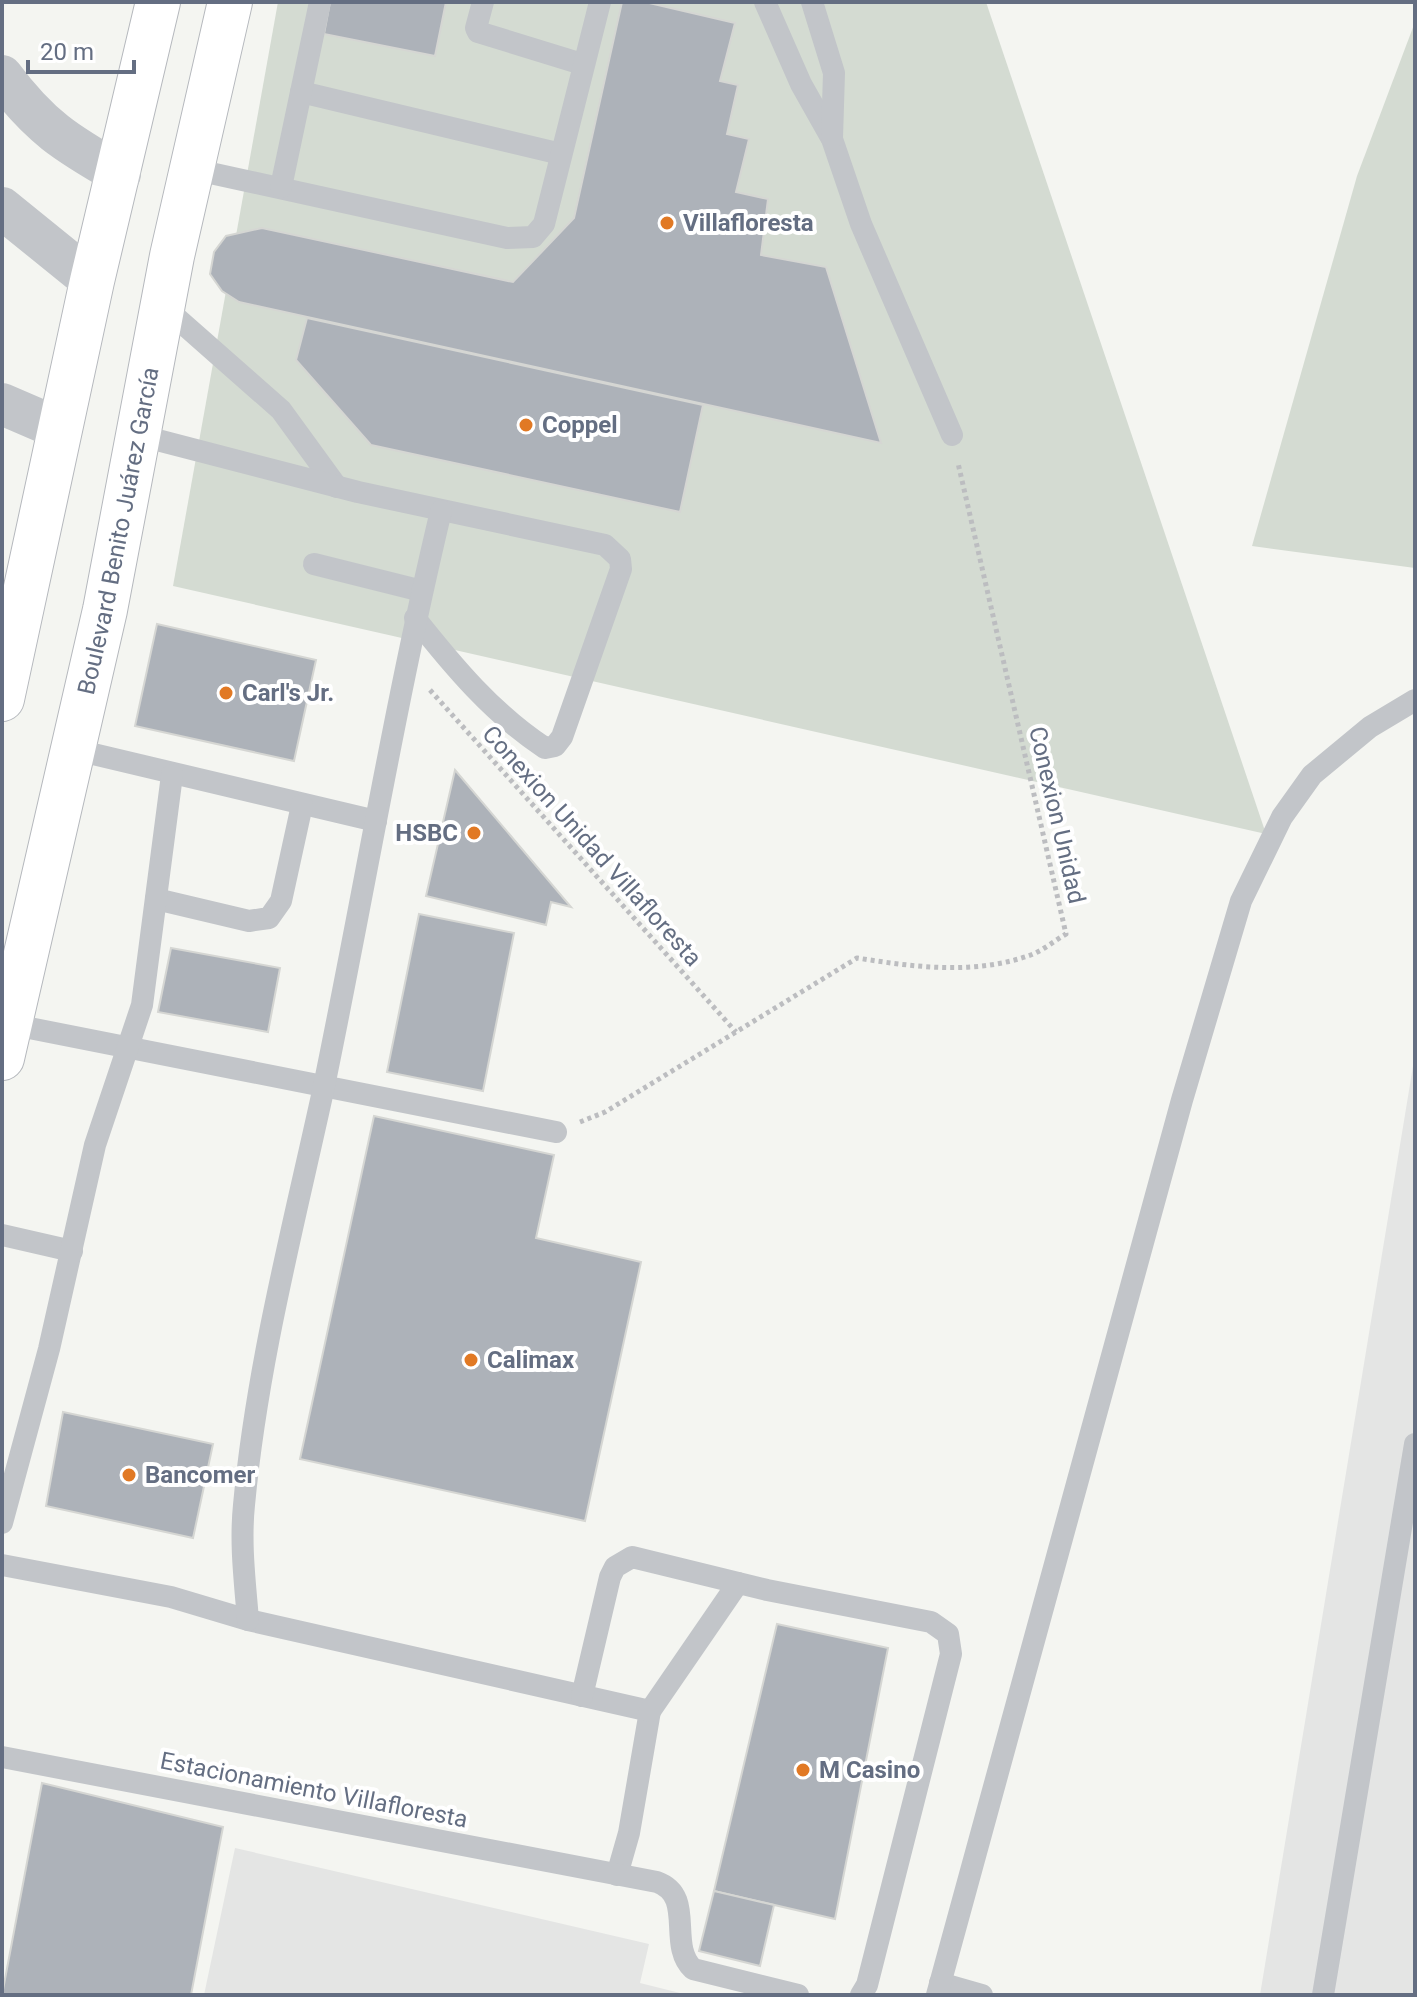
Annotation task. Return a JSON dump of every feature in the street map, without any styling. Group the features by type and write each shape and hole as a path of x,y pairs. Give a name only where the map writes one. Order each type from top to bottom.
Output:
{"main road":[{"path":"2,699 92,281 120,174 158,2"},
{"name":"Boulevard Benito Juárez García","path":"6,1041 105,610 163,306 230,2"}],"street":[{"path":"2,76 23,103 59,139 120,174"},
{"path":"2,208 92,281"},
{"path":"2,404 60,429"}],"lane":[{"path":"281,187 320,2"},
{"path":"483,2 476,28 478,32 582,64"},
{"path":"192,169 507,238 533,237 544,224 600,2"},
{"path":"765,2 801,84 832,139 861,224 952,435"},
{"path":"812,2 834,73 832,139"},
{"path":"301,92 561,154"},
{"path":"163,306 281,410 337,487"},
{"path":"138,435 337,487 605,545 619,555 621,569 562,737 555,746 545,748 490,704 415,618"},
{"path":"248,1620 243,1556 244,1506 276,1291 323,1088 415,618 441,511"},
{"path":"314,564 422,591"},
{"path":"982,1995 938,1989 1187,1085 1241,901 1282,817 1312,775 1370,727 1415,700"},
{"path":"72,749 376,821"},
{"path":"2,1523 49,1349 95,1145 142,1005 172,775"},
{"path":"156,899 249,921 269,918 281,901 302,805"},
{"path":"6,1041 126,1046 323,1088 556,1132"},
{"path":"2,1235 72,1251"},
{"path":"1323,1995 1415,1444"},
{"path":"582,1696 610,1577 623,1560 643,1557 738,1583 931,1622 948,1634 952,1643 900,1863 867,1985 861,1995"},
{"path":"2,1565 171,1597 248,1620 650,1711"},
{"path":"617,1875 629,1833 650,1711 738,1583"},
{"name":"Estacionamiento Villafloresta","path":"2,1757 657,1882 672,1891 679,1907 682,1956 693,1969 798,1995"}],"path":[{"name":"Conexion Unidad","path":"556,1132 605,1112 857,958 935,970 978,966 1030,956 1066,934 952,435"},
{"name":"Conexion Unidad Villafloresta","path":"423,683 736,1032"}],"shaded area":[{"path":"278,2 986,2 1266,834 173,586"},
{"path":"1415,22 1415,568 1252,546 1357,176"},
{"path":"1415,1054 1415,1995 1260,1995"},
{"path":"235,1848 649,1944 640,1983 688,1995 204,1995"}],"building":[{"path":"330,2 446,2 435,56 324,34"},
{"name":"Villafloresta","path":"622,2 645,2 735,23 720,81 738,85 727,134 749,139 736,192 768,199 761,255 826,267 881,443 239,302 222,291 210,274 214,252 226,236 262,228 513,282 574,218"},
{"name":"Coppel","path":"307,318 703,405 680,512 371,445 296,360"},
{"name":"Carl's Jr.","path":"157,624 316,660 294,761 135,726"},
{"name":"HSBC","path":"455,770 571,907 551,902 546,925 426,896"},
{"path":"419,914 514,933 483,1091 387,1072"},
{"path":"171,948 280,968 268,1032 158,1012"},
{"name":"Calimax","path":"374,1116 554,1155 536,1238 641,1262 585,1521 300,1459"},
{"name":"Bancomer","path":"63,1412 213,1444 193,1538 46,1506"},
{"name":"M Casino","path":"777,1624 888,1648 835,1919 714,1891"},
{"path":"42,1783 223,1827 191,1995 2,1995"},
{"path":"714,1891 774,1905 760,1966 699,1951"}],"place":[{"name":"Villafloresta","path":"667,223"},
{"name":"Coppel","path":"526,425"},
{"name":"Carl's Jr.","path":"226,693"},
{"name":"HSBC","path":"474,833"},
{"name":"Calimax","path":"471,1360"},
{"name":"Bancomer","path":"129,1475"},
{"name":"M Casino","path":"803,1770"}]}
